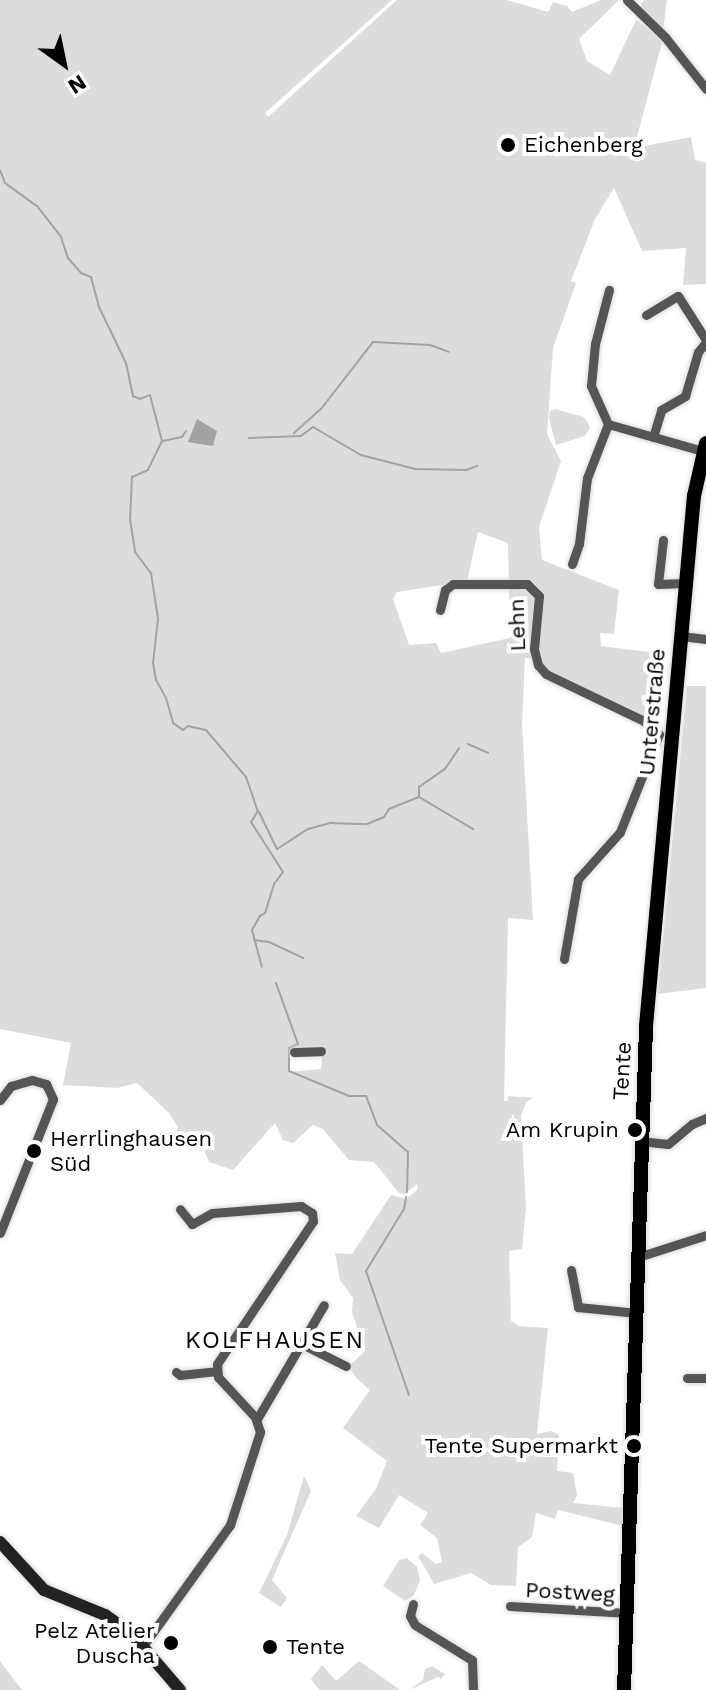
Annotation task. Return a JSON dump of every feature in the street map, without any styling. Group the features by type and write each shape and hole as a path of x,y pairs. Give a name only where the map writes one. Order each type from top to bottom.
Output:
{"main road":[{"name":"Unterstraße","path":"666,791 665,734 681,636 694,496 705,447"},
{"name":"Tente","path":"624,1690 640,1141 646,1026 666,791"}],"street":[{"path":"629,3 665,37 706,89"},
{"path":"572,564 579,544 587,478 608,424 591,386 595,344 609,290"},
{"path":"646,315 678,296 706,341 698,352 685,396 661,410 653,437"},
{"path":"608,424 705,447"},
{"path":"663,540 658,584 685,583"},
{"name":"Lehn","path":"440,610 445,590 453,584 527,584 539,596 534,649 538,665 546,674 665,734"},
{"name":"Unterstraße","path":"681,636 706,639"},
{"path":"564,959 578,879 620,832 665,734"},
{"path":"294,1052 321,1051"},
{"path":"0,1100 11,1086 32,1080 46,1084 53,1099 0,1233"},
{"path":"640,1141 668,1144 692,1124 706,1118"},
{"path":"180,1209 192,1224 225,1211 301,1206 312,1213 312,1225 220,1358 217,1371 224,1385 257,1419"},
{"path":"638,1257 706,1235"},
{"path":"571,1270 578,1307 637,1313"},
{"path":"143,1646 230,1525 259,1440 257,1419 324,1305"},
{"path":"302,1344 346,1366"},
{"path":"176,1372 180,1375 217,1371"},
{"path":"687,1378 706,1378"},
{"path":"1,1545 44,1590 109,1616 143,1646 180,1690"},
{"path":"413,1604 410,1616 415,1625 472,1660 473,1690"},
{"name":"Postweg","path":"510,1606 628,1613"}],"shaded area":[{"path":"0,0 392,0 265,113 268,117 397,0 507,0 548,12 553,2 567,6 572,12 601,0 619,0 579,39 587,61 610,75 636,20 663,39 634,148 691,137 695,160 706,163 706,284 683,285 686,248 642,251 614,188 595,219 571,281 576,283 553,348 547,434 561,461 539,527 542,560 619,590 614,634 600,633 601,646 656,653 646,718 549,672 539,658 525,658 522,724 533,920 508,918 504,1101 508,1101 508,1096 534,1098 526,1102 521,1116 526,1208 522,1249 509,1251 511,1321 519,1326 548,1328 537,1434 551,1431 559,1435 557,1471 573,1473 577,1495 573,1503 624,1508 623,1526 558,1510 555,1519 536,1513 532,1537 518,1547 516,1586 491,1585 471,1573 434,1584 418,1556 422,1553 436,1564 442,1562 437,1538 420,1525 428,1513 399,1495 379,1528 356,1516 376,1489 387,1461 343,1428 370,1390 356,1378 349,1366 365,1351 352,1312 353,1298 340,1280 335,1253 352,1254 391,1195 406,1199 418,1189 417,1184 405,1194 399,1193 374,1162 349,1160 323,1129 313,1125 293,1143 283,1140 275,1123 233,1170 209,1162 204,1150 174,1138 178,1127 168,1112 137,1083 117,1088 63,1085 71,1043 0,1029","holes":["478,532 508,543 510,638 441,653 436,643 409,645 393,599 397,592 467,581","288,1054 322,1054 321,1069 289,1072"]},
{"path":"644,0 667,0 663,30 638,10"},
{"path":"555,409 584,417 590,427 585,436 556,445 549,418 550,411"},
{"path":"197,419 217,431 213,446 188,442"},
{"path":"687,686 706,686 706,988 658,994"},
{"path":"304,1476 311,1491 272,1580 287,1598 281,1607 259,1593 287,1535"},
{"path":"407,1558 417,1567 420,1580 414,1595 405,1601 383,1586 399,1560"},
{"path":"0,1661 3,1665 22,1690 0,1690"},
{"path":"359,1661 400,1690 319,1690 311,1679 322,1665 336,1681"},
{"path":"432,1666 445,1674 441,1679 438,1677 409,1690 423,1680 425,1669"}],"waterway":[{"path":"0,170 5,183 37,206 61,237 68,258 81,273 91,277 99,307 126,363 133,396 140,399 150,395 162,441 148,470 132,477 130,519 135,552 151,573 158,619 153,663 156,680 166,698 173,723 183,730 188,726 206,730 246,777 258,811 251,822 283,872 274,884 265,913 252,930 262,967"},
{"path":"294,433 321,409 373,342 430,345 449,352"},
{"path":"249,438 301,436 313,427 361,455 415,469 466,470 477,466"},
{"path":"163,441 182,437 186,431"},
{"path":"468,744 488,753"},
{"path":"259,812 277,849 308,829 331,823 367,824 384,817 389,809 419,797 419,787 445,769 459,748"},
{"path":"419,797 473,829"},
{"path":"254,940 269,942 304,958"},
{"path":"276,983 298,1044 289,1048 289,1071 349,1096 366,1096 377,1125 408,1152 407,1192"},
{"path":"406,1197 404,1209 366,1271 409,1395"}],"place":[{"name":"Eichenberg","path":"508,145"},
{"name":"Am Krupin","path":"635,1130"},
{"name":"Herrlinghausen Süd","path":"34,1151"},
{"name":"Tente Supermarkt","path":"634,1446"},
{"name":"Pelz Atelier Duscha","path":"171,1643"},
{"name":"Tente","path":"270,1647"}],"district":[{"name":"KOLFHAUSEN","path":"275,1341"}]}
